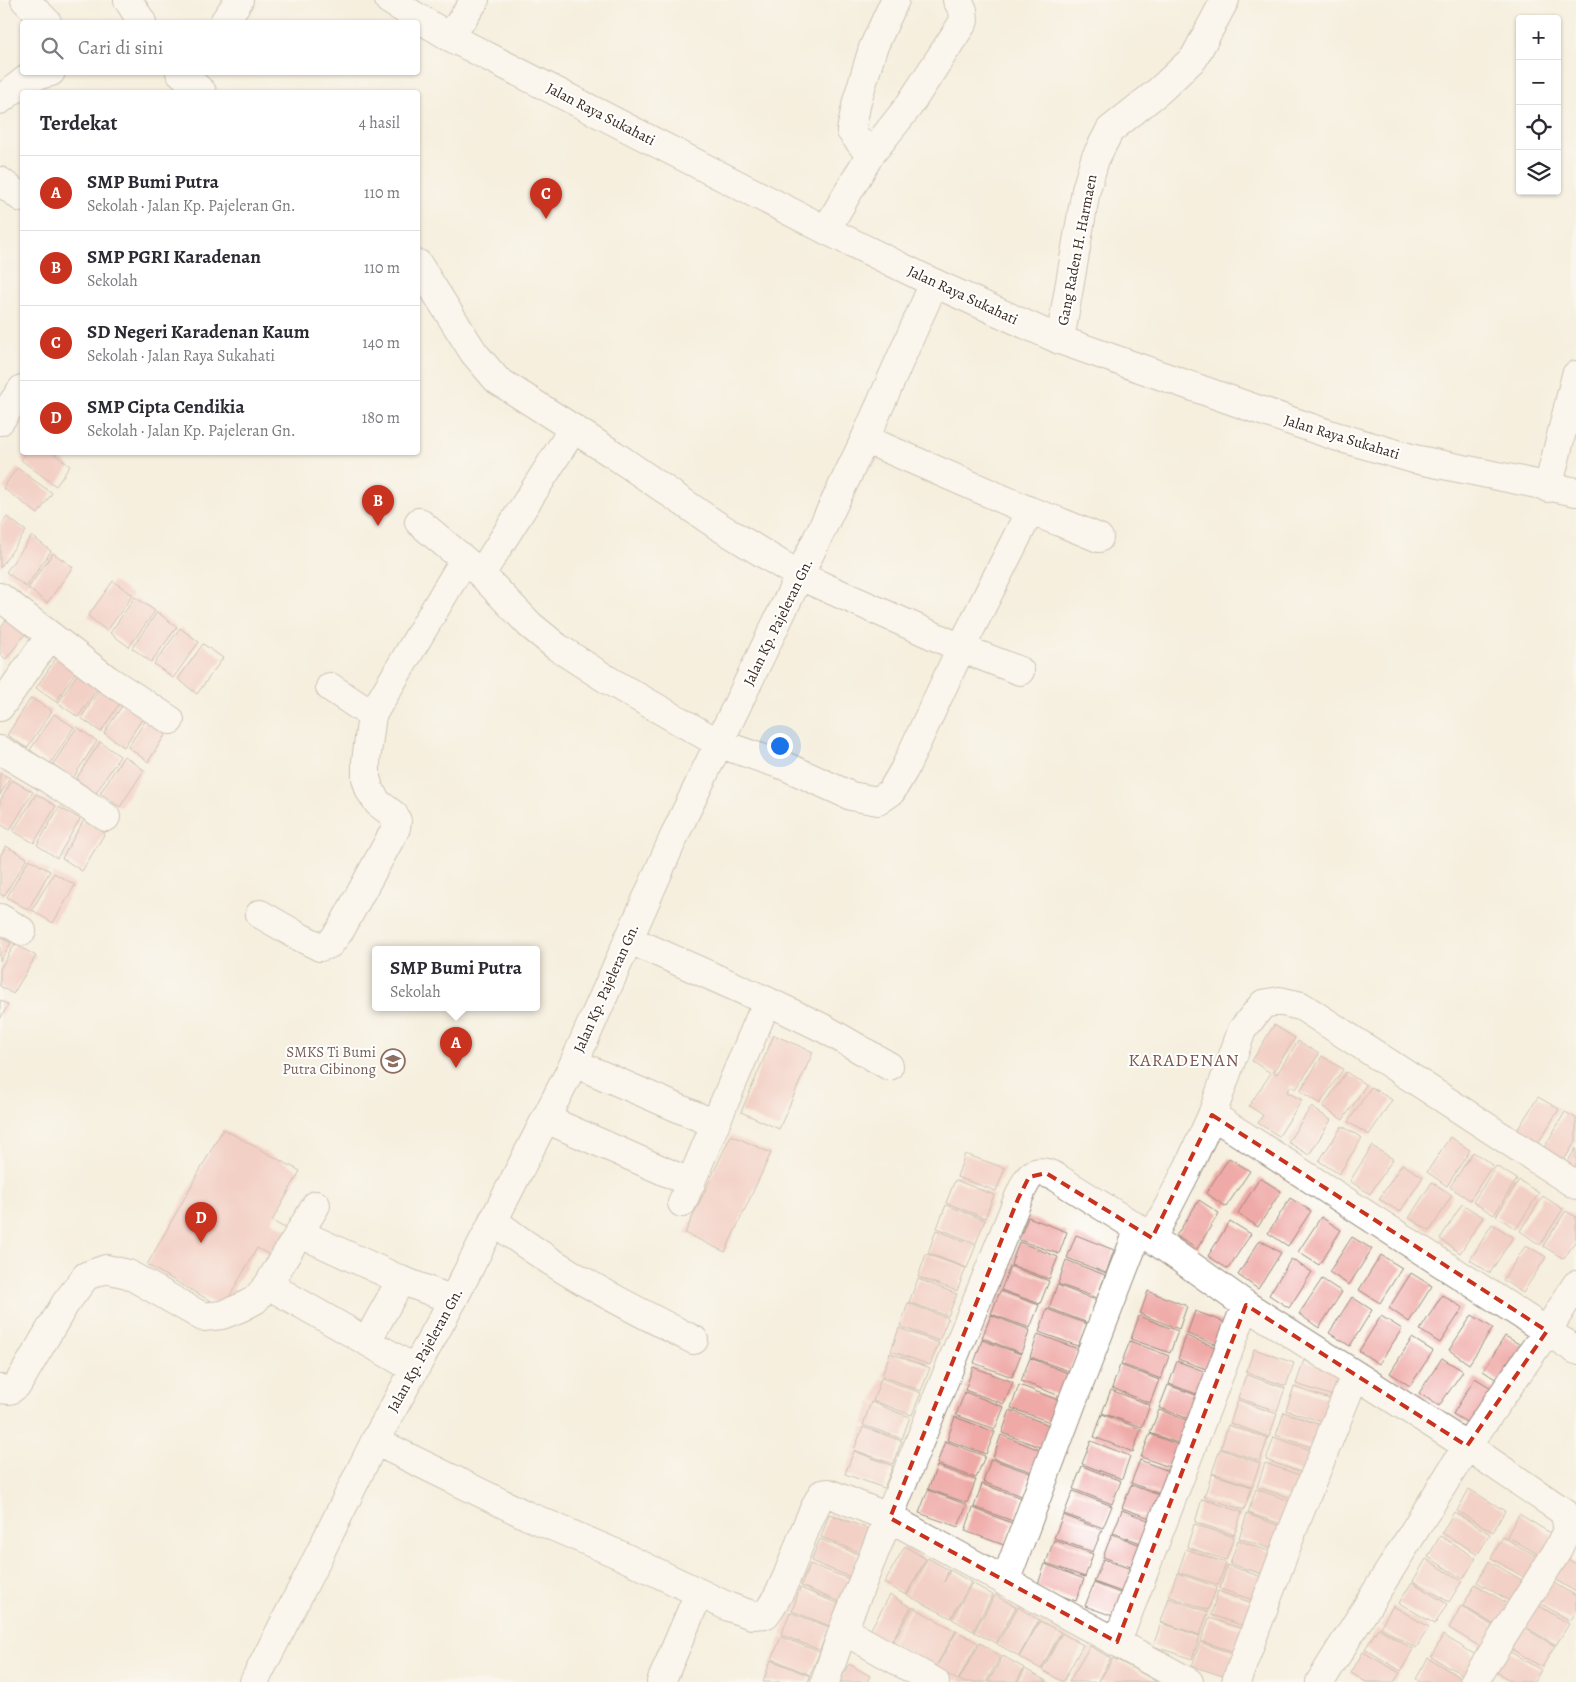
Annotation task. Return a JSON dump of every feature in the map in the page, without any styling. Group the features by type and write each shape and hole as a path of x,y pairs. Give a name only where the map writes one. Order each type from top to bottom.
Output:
{"street":[{"path":"25,0 45,20"},
{"path":"128,0 141,20"},
{"path":"225,20 239,0"},
{"name":"Jalan Raya Sukahati","path":"389,0 450,37 826,230 934,283 1060,340 1335,436 1414,459 1548,488 1576,492"},
{"path":"450,37 475,0"},
{"path":"870,155 851,131 857,101 873,48 895,0"},
{"path":"826,230 870,155 908,107 964,21 963,10 957,0"},
{"name":"Gang Raden H. Harmaen","path":"1060,340 1086,190 1095,159 1110,130 1160,90 1194,58 1225,0"},
{"path":"0,100 28,78 40,75"},
{"path":"183,75 200,90"},
{"path":"0,181 20,196"},
{"path":"420,267 470,346 497,380 635,468 715,524 800,576 961,648 1020,672"},
{"name":"Jalan Kp. Pajeleran Gn.","path":"254,1682 314,1566 375,1441 453,1300 574,1063 677,830 865,439 934,283"},
{"path":"1548,488 1576,376"},
{"path":"0,421 20,391"},
{"path":"260,914 320,946 330,944 345,921 396,828 397,821 394,815 378,803 370,792 366,778 366,761 372,715 473,567 573,429"},
{"path":"865,439 1030,511 1099,538"},
{"path":"419,522 473,567 530,624 557,647 608,680 720,744 784,766 851,796 878,801 891,792 904,770 961,648 1030,511"},
{"path":"0,597 107,679 170,720"},
{"path":"0,707 50,636"},
{"path":"330,687 372,715"},
{"path":"0,750 48,778 106,817"},
{"path":"628,939 768,1001 825,1029 889,1066"},
{"path":"546,1119 686,1193 768,1001"},
{"path":"1005,1582 1071,1405 1146,1233 1188,1168 1212,1116 1242,1030 1263,1004 1279,1001 1301,1006 1576,1185"},
{"path":"574,1063 715,1124"},
{"path":"1212,1116 1576,1350"},
{"path":"825,1682 843,1630 1018,1199 1029,1177 1035,1172 1046,1173 1146,1233 1246,1305 1468,1446 1564,1512 1568,1528 1556,1553 1474,1682"},
{"path":"0,1389 10,1390 18,1384 65,1304 86,1276 106,1269 128,1274 203,1317 222,1314 240,1308 255,1300 268,1285 316,1205"},
{"path":"493,1220 520,1241 602,1292 694,1340"},
{"path":"299,1233 401,1280 453,1300"},
{"path":"367,1341 401,1280"},
{"path":"268,1285 415,1369"},
{"path":"1320,1682 1468,1446 1547,1331 1576,1285"},
{"path":"1118,1642 1246,1305"},
{"path":"1236,1682 1293,1529 1355,1375"},
{"path":"375,1441 526,1515 752,1615 766,1614 781,1588 814,1507 822,1494 828,1493 890,1518 1189,1682"},
{"path":"661,1682 699,1593"},
{"path":"843,1630 936,1682"}],"highlighted area":[{"path":"1212,1115 1547,1331 1467,1446 1246,1305 1117,1642 890,1518 1018,1199 1029,1177 1046,1173 1152,1238"}],"building":[{"path":"24,455 56,455 70,466 56,486 21,460"},
{"path":"17,468 52,493 38,514 3,488"},
{"path":"7,517 26,531 0,568 0,527"},
{"path":"32,536 51,551 26,587 6,572"},
{"path":"53,553 73,567 47,603 28,588"},
{"path":"113,581 133,595 107,631 88,616"},
{"path":"135,597 155,611 129,647 110,633"},
{"path":"14,609 33,624 6,659 0,654 0,628"},
{"path":"157,612 177,627 151,662 132,648"},
{"path":"180,628 199,642 173,678 154,664"},
{"path":"203,644 223,658 197,694 178,679"},
{"path":"60,652 80,665 56,702 36,688"},
{"path":"82,667 103,681 78,717 58,703"},
{"path":"105,681 125,695 101,732 81,718"},
{"path":"128,697 148,710 124,747 104,733"},
{"path":"31,698 52,711 27,748 7,735"},
{"path":"152,711 172,724 148,762 128,747"},
{"path":"54,714 74,727 50,764 30,750"},
{"path":"77,727 97,741 73,778 53,764"},
{"path":"100,742 120,756 96,793 76,779"},
{"path":"124,756 144,770 120,807 100,793"},
{"path":"0,773 10,778 0,795"},
{"path":"12,780 33,792 10,830 0,824 0,801"},
{"path":"36,794 56,806 34,843 13,831"},
{"path":"59,807 80,819 57,858 37,845"},
{"path":"84,820 105,833 82,871 62,858"},
{"path":"6,846 27,858 4,896 0,894 0,856"},
{"path":"29,859 50,871 28,910 7,897"},
{"path":"54,873 75,885 53,923 32,910"},
{"path":"0,937 11,943 0,961"},
{"path":"15,944 36,956 13,994 0,986 0,969"},
{"path":"0,1000 8,1005 0,1019"},
{"path":"1274,1025 1295,1038 1273,1072 1277,1074 1298,1041 1319,1054 1296,1089 1291,1086 1287,1092 1302,1100 1279,1136 1258,1123 1263,1115 1249,1106 1271,1073 1252,1061"},
{"path":"774,1035 813,1052 779,1129 741,1112"},
{"path":"1322,1056 1343,1069 1320,1104 1300,1091"},
{"path":"1346,1072 1366,1085 1343,1120 1323,1107"},
{"path":"1371,1087 1392,1100 1369,1135 1348,1122"},
{"path":"1538,1097 1559,1109 1537,1145 1516,1132"},
{"path":"1311,1107 1331,1120 1309,1155 1288,1142"},
{"path":"1565,1112 1576,1118 1576,1141 1564,1160 1544,1148"},
{"path":"1342,1126 1362,1138 1339,1174 1319,1161"},
{"path":"223,1129 300,1171 272,1221 292,1232 277,1259 257,1248 223,1308 147,1265"},
{"path":"731,1135 771,1153 725,1252 685,1233"},
{"path":"1450,1137 1470,1150 1447,1186 1427,1172"},
{"path":"1372,1146 1393,1159 1370,1194 1350,1181"},
{"path":"1576,1148 1576,1169 1567,1163"},
{"path":"1473,1152 1493,1165 1470,1200 1450,1187"},
{"path":"965,1154 1005,1168 996,1191 957,1177"},
{"path":"1229,1158 1250,1171 1226,1207 1206,1193"},
{"path":"1402,1164 1423,1177 1400,1212 1379,1199"},
{"path":"1496,1166 1517,1179 1494,1215 1473,1202"},
{"path":"1260,1178 1281,1191 1258,1227 1238,1213"},
{"path":"955,1180 994,1195 985,1218 946,1203"},
{"path":"1519,1180 1539,1193 1516,1229 1496,1216"},
{"path":"1432,1182 1452,1195 1430,1231 1409,1218"},
{"path":"1543,1196 1563,1209 1540,1245 1520,1231"},
{"path":"1290,1198 1311,1211 1288,1246 1268,1233"},
{"path":"1199,1200 1219,1213 1197,1249 1176,1236"},
{"path":"1462,1204 1483,1217 1460,1253 1440,1239"},
{"path":"946,1205 985,1220 976,1243 937,1228"},
{"path":"1566,1211 1576,1217 1576,1240 1564,1259 1543,1246"},
{"path":"1028,1217 1067,1232 1059,1254 1019,1240"},
{"path":"1321,1217 1341,1230 1319,1265 1298,1252"},
{"path":"1230,1221 1251,1234 1228,1269 1208,1256"},
{"path":"1492,1224 1513,1237 1490,1273 1470,1260"},
{"path":"936,1230 976,1245 967,1268 928,1253"},
{"path":"1076,1235 1114,1250 1106,1273 1067,1258"},
{"path":"1352,1237 1372,1249 1349,1285 1329,1272"},
{"path":"1260,1240 1281,1253 1258,1289 1238,1275"},
{"path":"1019,1242 1058,1257 1049,1279 1011,1265"},
{"path":"1526,1245 1546,1257 1523,1293 1503,1280"},
{"path":"926,1254 966,1268 957,1291 918,1277"},
{"path":"1381,1255 1402,1268 1380,1303 1359,1290"},
{"path":"1291,1259 1312,1272 1289,1308 1269,1295"},
{"path":"1066,1260 1105,1275 1097,1298 1058,1284"},
{"path":"1010,1266 1049,1281 1040,1304 1001,1290"},
{"path":"1411,1273 1432,1286 1409,1322 1389,1308"},
{"path":"918,1279 957,1294 948,1316 909,1302"},
{"path":"1322,1279 1342,1292 1319,1328 1299,1314"},
{"path":"1057,1285 1096,1300 1088,1323 1049,1308"},
{"path":"1000,1291 1039,1305 1030,1328 991,1314"},
{"path":"1148,1291 1187,1306 1179,1329 1140,1314"},
{"path":"1442,1295 1463,1308 1440,1343 1420,1330"},
{"path":"1352,1297 1372,1310 1350,1346 1329,1333"},
{"path":"908,1303 948,1318 939,1341 900,1326"},
{"path":"1047,1309 1087,1324 1078,1346 1039,1332"},
{"path":"1195,1311 1235,1326 1226,1348 1187,1334"},
{"path":"991,1315 1030,1330 1021,1353 982,1338"},
{"path":"1472,1315 1493,1328 1469,1364 1449,1350"},
{"path":"1139,1316 1178,1331 1170,1353 1131,1339"},
{"path":"1381,1316 1402,1329 1379,1364 1359,1351"},
{"path":"899,1328 939,1343 930,1365 891,1351"},
{"path":"1038,1334 1078,1349 1069,1371 1030,1357"},
{"path":"1186,1336 1226,1351 1217,1373 1178,1359"},
{"path":"1505,1336 1526,1348 1503,1384 1483,1371"},
{"path":"1412,1338 1433,1351 1410,1386 1390,1373"},
{"path":"982,1340 1021,1354 1012,1377 974,1363"},
{"path":"1130,1341 1169,1356 1161,1379 1121,1364"},
{"path":"1254,1349 1294,1363 1286,1386 1246,1373"},
{"path":"890,1353 930,1368 921,1391 882,1376"},
{"path":"1030,1358 1068,1373 1060,1396 1021,1381"},
{"path":"1442,1358 1463,1371 1439,1406 1419,1393"},
{"path":"1304,1360 1344,1374 1336,1397 1296,1384"},
{"path":"1177,1361 1217,1376 1208,1398 1169,1384"},
{"path":"1120,1365 1159,1380 1150,1403 1112,1388"},
{"path":"973,1367 1013,1382 1004,1404 965,1390"},
{"path":"1246,1375 1285,1388 1277,1411 1238,1398"},
{"path":"881,1378 921,1393 912,1415 873,1401"},
{"path":"1475,1378 1496,1391 1473,1426 1453,1414"},
{"path":"1019,1385 1058,1400 1050,1422 1011,1408"},
{"path":"1168,1385 1207,1399 1198,1422 1159,1408"},
{"path":"1294,1387 1333,1400 1325,1423 1286,1410"},
{"path":"1111,1390 1150,1405 1142,1427 1102,1413"},
{"path":"965,1392 1004,1407 995,1429 956,1415"},
{"path":"1238,1400 1277,1414 1269,1437 1230,1423"},
{"path":"871,1402 910,1417 902,1439 863,1425"},
{"path":"1010,1410 1049,1425 1040,1447 1002,1433"},
{"path":"1159,1410 1198,1424 1189,1447 1150,1433"},
{"path":"1284,1412 1324,1426 1316,1449 1276,1435"},
{"path":"1102,1414 1141,1429 1133,1452 1094,1437"},
{"path":"955,1417 995,1432 986,1454 947,1440"},
{"path":"1228,1425 1268,1438 1260,1461 1221,1448"},
{"path":"863,1427 902,1441 893,1464 854,1450"},
{"path":"1150,1434 1189,1449 1180,1471 1141,1457"},
{"path":"1001,1435 1040,1450 1032,1472 993,1458"},
{"path":"1274,1437 1314,1451 1306,1474 1266,1460"},
{"path":"945,1441 985,1456 976,1478 937,1464"},
{"path":"1091,1441 1130,1456 1122,1479 1082,1464"},
{"path":"1220,1449 1260,1463 1252,1486 1212,1473"},
{"path":"854,1451 893,1466 884,1488 845,1474"},
{"path":"991,1459 1030,1473 1022,1496 983,1482"},
{"path":"1140,1460 1179,1475 1170,1498 1131,1483"},
{"path":"1265,1463 1305,1477 1297,1500 1257,1487"},
{"path":"937,1466 976,1480 967,1503 928,1489"},
{"path":"1082,1466 1121,1481 1112,1504 1073,1489"},
{"path":"1212,1474 1252,1487 1244,1510 1204,1497"},
{"path":"982,1484 1022,1498 1013,1521 974,1507"},
{"path":"1131,1485 1170,1499 1161,1522 1122,1508"},
{"path":"1256,1489 1296,1503 1288,1526 1248,1513"},
{"path":"1469,1489 1505,1511 1493,1532 1457,1511"},
{"path":"928,1490 967,1505 958,1527 919,1513"},
{"path":"1073,1491 1112,1506 1103,1528 1064,1514"},
{"path":"1202,1499 1242,1512 1234,1535 1195,1522"},
{"path":"973,1508 1012,1523 1004,1545 965,1531"},
{"path":"1122,1510 1161,1525 1152,1547 1113,1533"},
{"path":"1454,1512 1490,1534 1478,1554 1442,1533"},
{"path":"829,1514 869,1529 859,1552 821,1537"},
{"path":"1247,1514 1286,1528 1278,1551 1239,1538"},
{"path":"1519,1514 1555,1536 1542,1557 1507,1536"},
{"path":"1063,1515 1102,1530 1093,1552 1054,1538"},
{"path":"1194,1524 1234,1537 1226,1560 1187,1547"},
{"path":"1112,1534 1151,1549 1142,1571 1103,1557"},
{"path":"1440,1536 1476,1558 1463,1579 1428,1557"},
{"path":"1503,1537 1540,1558 1527,1579 1491,1558"},
{"path":"820,1539 858,1554 850,1577 811,1561"},
{"path":"1054,1540 1093,1554 1085,1577 1046,1563"},
{"path":"1238,1540 1277,1554 1269,1576 1230,1564"},
{"path":"905,1546 926,1559 906,1595 884,1583"},
{"path":"1186,1549 1226,1563 1218,1585 1178,1572"},
{"path":"1561,1555 1576,1564 1576,1592 1549,1576"},
{"path":"928,1558 949,1570 944,1582 950,1570 971,1582 951,1618 907,1595"},
{"path":"1103,1559 1142,1573 1133,1596 1094,1582"},
{"path":"1426,1559 1462,1581 1449,1602 1413,1581"},
{"path":"1489,1561 1525,1582 1513,1603 1477,1582"},
{"path":"810,1564 849,1579 840,1602 801,1586"},
{"path":"1045,1564 1084,1579 1076,1601 1037,1587"},
{"path":"1227,1565 1267,1579 1259,1602 1220,1589"},
{"path":"1177,1573 1217,1587 1208,1610 1169,1596"},
{"path":"1547,1579 1576,1596 1576,1612 1570,1621 1535,1600"},
{"path":"1412,1582 1447,1604 1435,1624 1399,1603"},
{"path":"972,1583 993,1595 973,1631 952,1619"},
{"path":"1094,1583 1133,1598 1124,1620 1085,1606"},
{"path":"1475,1584 1511,1606 1498,1627 1463,1606"},
{"path":"800,1588 840,1604 830,1626 792,1611"},
{"path":"1218,1591 1258,1605 1250,1628 1211,1615"},
{"path":"890,1595 911,1607 890,1644 869,1632"},
{"path":"995,1595 1016,1607 996,1643 974,1632"},
{"path":"1169,1598 1208,1612 1200,1635 1161,1622"},
{"path":"1533,1602 1569,1624 1556,1645 1520,1624"},
{"path":"1393,1606 1429,1627 1416,1648 1380,1627"},
{"path":"1461,1606 1497,1628 1484,1649 1449,1628"},
{"path":"913,1607 956,1631 935,1667 892,1643"},
{"path":"1018,1607 1039,1620 1019,1656 997,1644"},
{"path":"790,1612 829,1627 820,1650 781,1635"},
{"path":"1209,1618 1249,1631 1241,1654 1201,1641"},
{"path":"1040,1621 1061,1632 1041,1669 1019,1657"},
{"path":"1161,1623 1200,1636 1192,1659 1153,1646"},
{"path":"1519,1625 1555,1646 1542,1667 1506,1646"},
{"path":"1378,1628 1413,1649 1401,1671 1365,1649"},
{"path":"957,1631 978,1643 958,1680 936,1668"},
{"path":"1062,1633 1083,1645 1063,1682 1042,1670"},
{"path":"1443,1635 1479,1657 1467,1677 1431,1657"},
{"path":"781,1637 820,1652 810,1675 772,1659"},
{"path":"1200,1642 1240,1656 1232,1679 1192,1666"},
{"path":"980,1643 1001,1656 986,1682 963,1682 959,1680"},
{"path":"1090,1646 1111,1658 1097,1682 1069,1682"},
{"path":"1505,1649 1541,1670 1534,1682 1513,1682 1493,1670"},
{"path":"1363,1652 1400,1673 1394,1682 1366,1682 1351,1673"},
{"path":"1003,1656 1024,1668 1016,1682 988,1682"},
{"path":"1113,1658 1134,1669 1157,1682 1099,1682"},
{"path":"1428,1658 1464,1680 1462,1682 1420,1682 1416,1679"},
{"path":"771,1660 810,1676 808,1682 763,1682"},
{"path":"849,1664 870,1676 867,1682 839,1682"},
{"path":"1025,1669 1048,1682 1018,1682"}],"place":[{"name":"SD Negeri Karadenan Kaum","path":"546,219"},
{"name":"SMP PGRI Karadenan","path":"378,526"},
{"name":"SMKS Ti Bumi Putra Cibinong","path":"393,1061"},
{"name":"SMP Bumi Putra","path":"456,1068"},
{"name":"SMP Cipta Cendikia","path":"201,1243"}],"district":[{"name":"KARADENAN","path":"1184,1060"}]}
